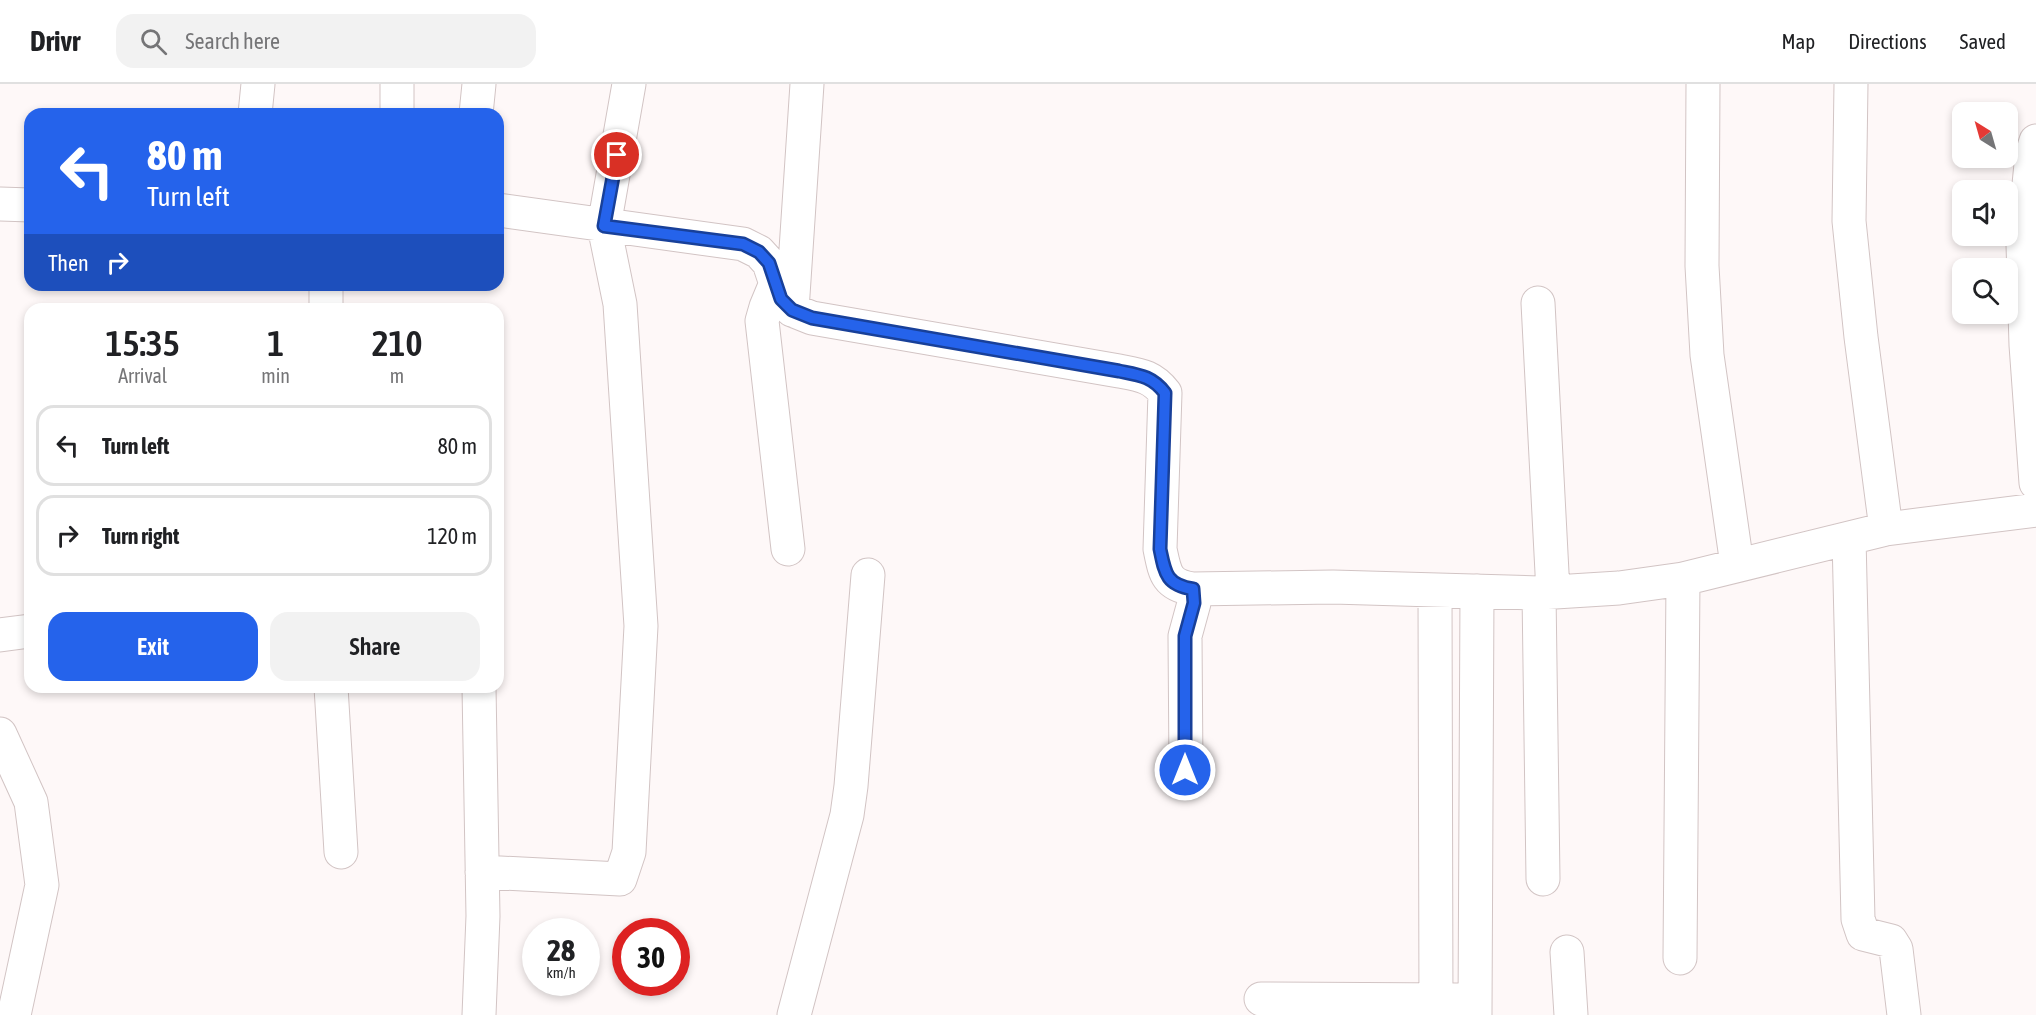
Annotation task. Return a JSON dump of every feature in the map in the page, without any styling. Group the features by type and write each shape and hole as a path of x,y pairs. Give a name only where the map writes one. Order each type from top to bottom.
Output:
{"street":[{"path":"256,108 258,84"},
{"path":"397,84 397,108"},
{"path":"477,108 479,84"},
{"path":"482,873 620,879 629,852 641,626 620,304 604,226 629,84"},
{"path":"784,296 807,84"},
{"path":"1703,84 1702,266 1707,355 1737,565"},
{"path":"1851,84 1849,221 1860,337 1886,529"},
{"path":"2036,141 2032,154 2023,245 2030,305 2036,483"},
{"path":"0,204 24,205"},
{"path":"504,211 743,244 759,252 769,263 784,296 812,318 1141,375 1157,382 1165,393 1160,549 1165,574 1178,587 1193,589 1333,587 1546,592 1618,588 1683,579 1886,529 2036,510"},
{"path":"784,296 765,307 762,321 788,549"},
{"path":"1538,303 1546,592 1543,879"},
{"path":"1849,538 1858,919 1863,934 1891,941 1896,949 1904,1015"},
{"path":"794,1015 847,815 868,575"},
{"path":"1680,958 1683,579"},
{"path":"1185,770 1185,636 1194,603 1193,589"},
{"path":"1436,590 1456,1005"},
{"path":"1456,1005 1477,591"},
{"path":"0,636 24,632"},
{"path":"331,693 341,852"},
{"path":"479,693 483,916 479,1015"},
{"path":"0,734 31,802 42,885 14,1015"},
{"path":"1568,952 1571,1015"},
{"path":"1262,999 1456,1005"}],"route":[{"path":"617,155 604,226 719,239 743,244 759,252 769,263 781,299 792,310 812,318 1141,375 1157,382 1165,393 1160,549 1165,574 1178,587 1193,589 1194,603 1185,636 1185,770"}]}
